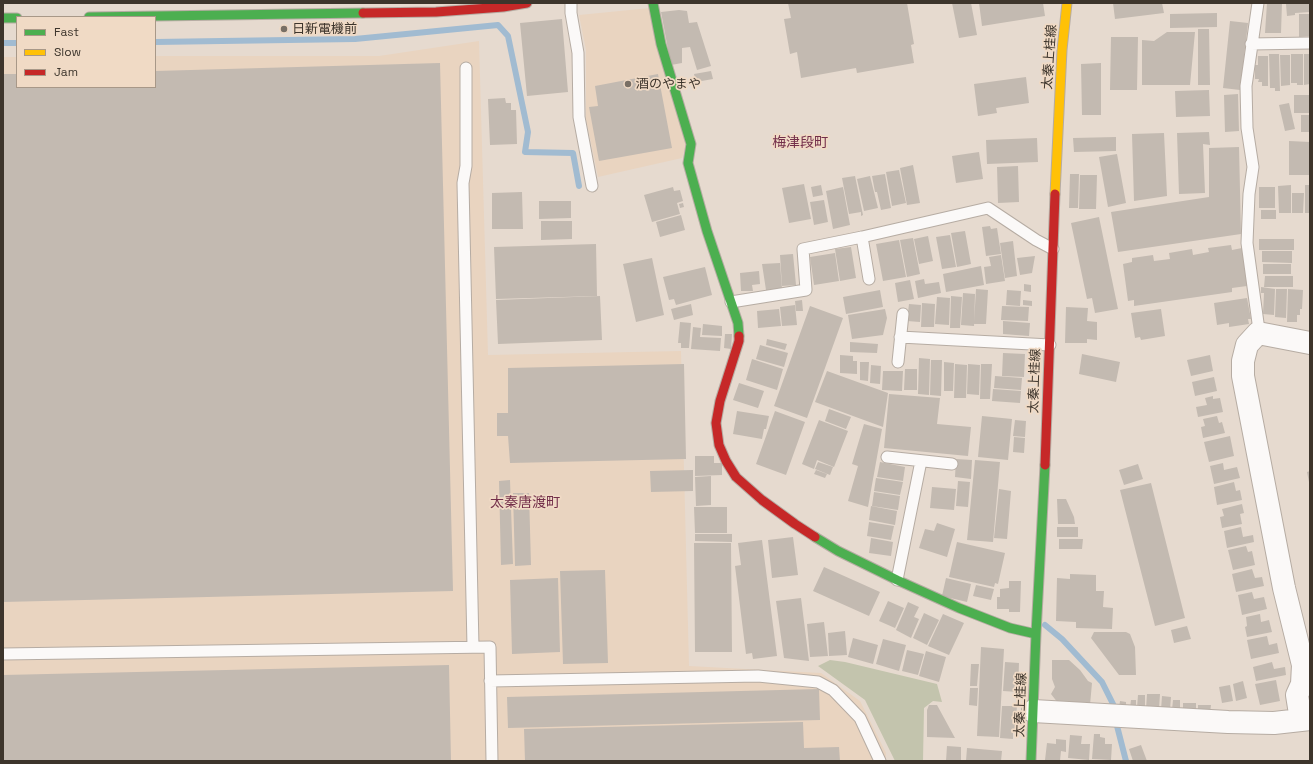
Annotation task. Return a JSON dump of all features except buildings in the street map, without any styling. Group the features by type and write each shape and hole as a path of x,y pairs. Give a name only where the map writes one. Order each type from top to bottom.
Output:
{"main road":[{"path":"156,16 436,12 503,7 527,3"},
{"path":"653,3 661,44 691,144 688,163 707,231 738,323 739,341 720,401 716,423 719,445 726,461 736,477 762,500 795,524 838,551 959,608 1010,628 1036,634"},
{"name":"太秦上桂線","path":"1032,761 1036,634 1046,456 1062,50 1067,3"},
{"path":"3,18 16,18"}],"street":[{"path":"1034,711 1228,722 1274,723 1305,720 1297,695 1302,684 1303,665 1284,588 1243,376 1243,361 1247,345 1258,333 1310,343"}],"lane":[{"path":"110,3 111,16"},
{"path":"572,3 571,13 578,53 579,117 592,186"},
{"path":"1258,3 1246,86 1247,128 1253,167 1249,194 1247,243 1258,333"},
{"path":"1251,44 1310,43"},
{"path":"466,68 466,166 463,183 473,647"},
{"path":"731,302 806,290 803,249 988,208 1036,240 1053,249"},
{"path":"862,237 869,279"},
{"path":"898,362 903,314"},
{"path":"900,337 1050,345"},
{"path":"887,457 952,464"},
{"path":"897,580 921,461"},
{"path":"3,654 490,647 492,761"},
{"path":"490,681 758,676 818,682 832,690 860,718 880,761"}],"shaded area":[{"name":"酒のやまや","path":"650,8 687,144 682,158 598,177 586,119 586,50 579,15"},
{"path":"479,41 488,355 681,351 689,666 821,673 860,701 886,753 886,761 3,761 3,57 16,57 16,88 156,88 156,56 379,56"}],"green space":[{"path":"830,660 845,662 937,684 942,702 933,701 924,708 923,761 895,761 865,700 818,666"}],"waterway":[{"path":"156,42 355,39 498,25 508,36 528,132 525,152 573,153 579,186"},
{"path":"3,43 16,43"},
{"path":"1045,625 1062,639 1102,682 1114,706"},
{"path":"1116,722 1126,761"}],"traffic: fast":[{"path":"653,3 661,44 691,144 688,163 707,231 738,323 739,336"},
{"path":"156,16 363,13"},
{"path":"3,18 16,18"},
{"path":"1031,761 1045,465"},
{"path":"815,537 838,551 959,608 1010,628 1036,634"}],"traffic: slow":[{"path":"1055,194 1062,50 1067,3"}],"traffic: jam":[{"path":"363,13 436,12 503,7 527,3"},
{"path":"1045,465 1055,194"},
{"path":"739,336 739,341 720,401 716,423 719,445 726,461 736,477 762,500 815,537"}],"place":[{"name":"日新電機前","path":"284,29"},
{"name":"酒のやまや","path":"628,84"}],"district":[{"name":"梅津段町","path":"800,143"},
{"name":"太秦唐渡町","path":"525,503"}]}
